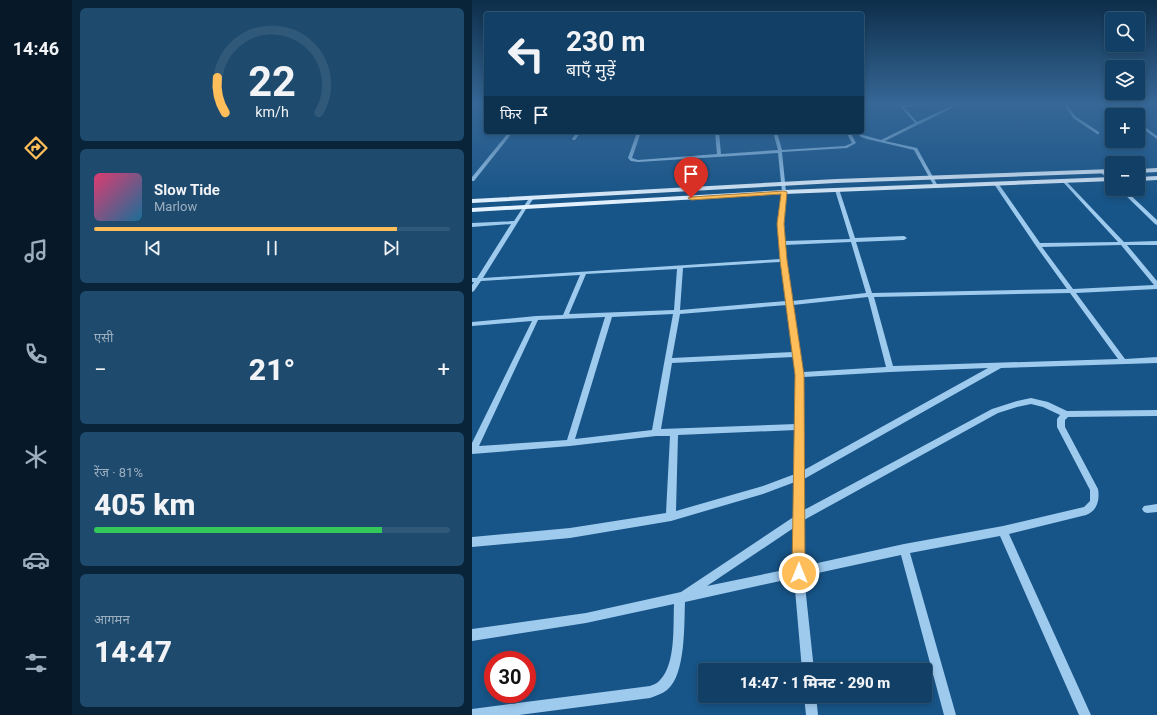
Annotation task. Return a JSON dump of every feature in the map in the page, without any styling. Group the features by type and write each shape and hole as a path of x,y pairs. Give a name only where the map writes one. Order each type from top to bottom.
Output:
{"main road":[{"path":"1145,171 1157,170"},
{"path":"472,201 931,177 1103,172"},
{"path":"1145,179 1157,178"},
{"path":"472,210 784,192 1105,180"}],"street":[{"path":"472,180 507,137"},
{"path":"637,137 630,158 632,160 646,161 846,147 852,145 854,142 851,137"},
{"path":"717,137 719,155"},
{"path":"776,137 780,151 784,192 781,224 783,260 800,375 799,573 807,663"},
{"path":"866,137 883,140 916,149 936,186"},
{"path":"883,140 888,137"},
{"path":"1065,181 1123,244 1157,286"},
{"path":"996,184 1038,245 1123,361"},
{"path":"837,190 870,295 890,369"},
{"path":"1128,196 1157,223"},
{"path":"472,290 524,208 532,198"},
{"path":"472,225 515,222"},
{"path":"783,244 904,238"},
{"path":"1038,245 1157,243"},
{"path":"472,280 783,260"},
{"path":"656,433 670,361 677,312 680,267"},
{"path":"565,317 584,272"},
{"path":"472,324 536,318 677,312 870,295 1072,291 1157,286"},
{"path":"570,443 609,315"},
{"path":"536,318 472,450 570,443 656,433 800,427"},
{"path":"670,361 796,354"},
{"path":"800,375 890,369 1157,360"},
{"path":"472,542 570,533 671,517 800,481 1000,365"},
{"path":"680,598 799,518 995,411 1022,401 1031,400 1041,402 1066,414 1157,413"},
{"path":"472,635 586,618 904,549 1003,532 1086,511 1094,505 1096,498 1094,489 1061,427 1061,419 1066,414"},
{"path":"671,517 674,433"},
{"path":"1003,532 1085,715"},
{"path":"904,549 950,715"},
{"path":"472,715 650,692 664,686 672,673 676,655 680,598"},
{"path":"811,703 812,715"}],"route":[{"path":"691,198 784,192 781,210 783,260 800,375 799,573"}]}
